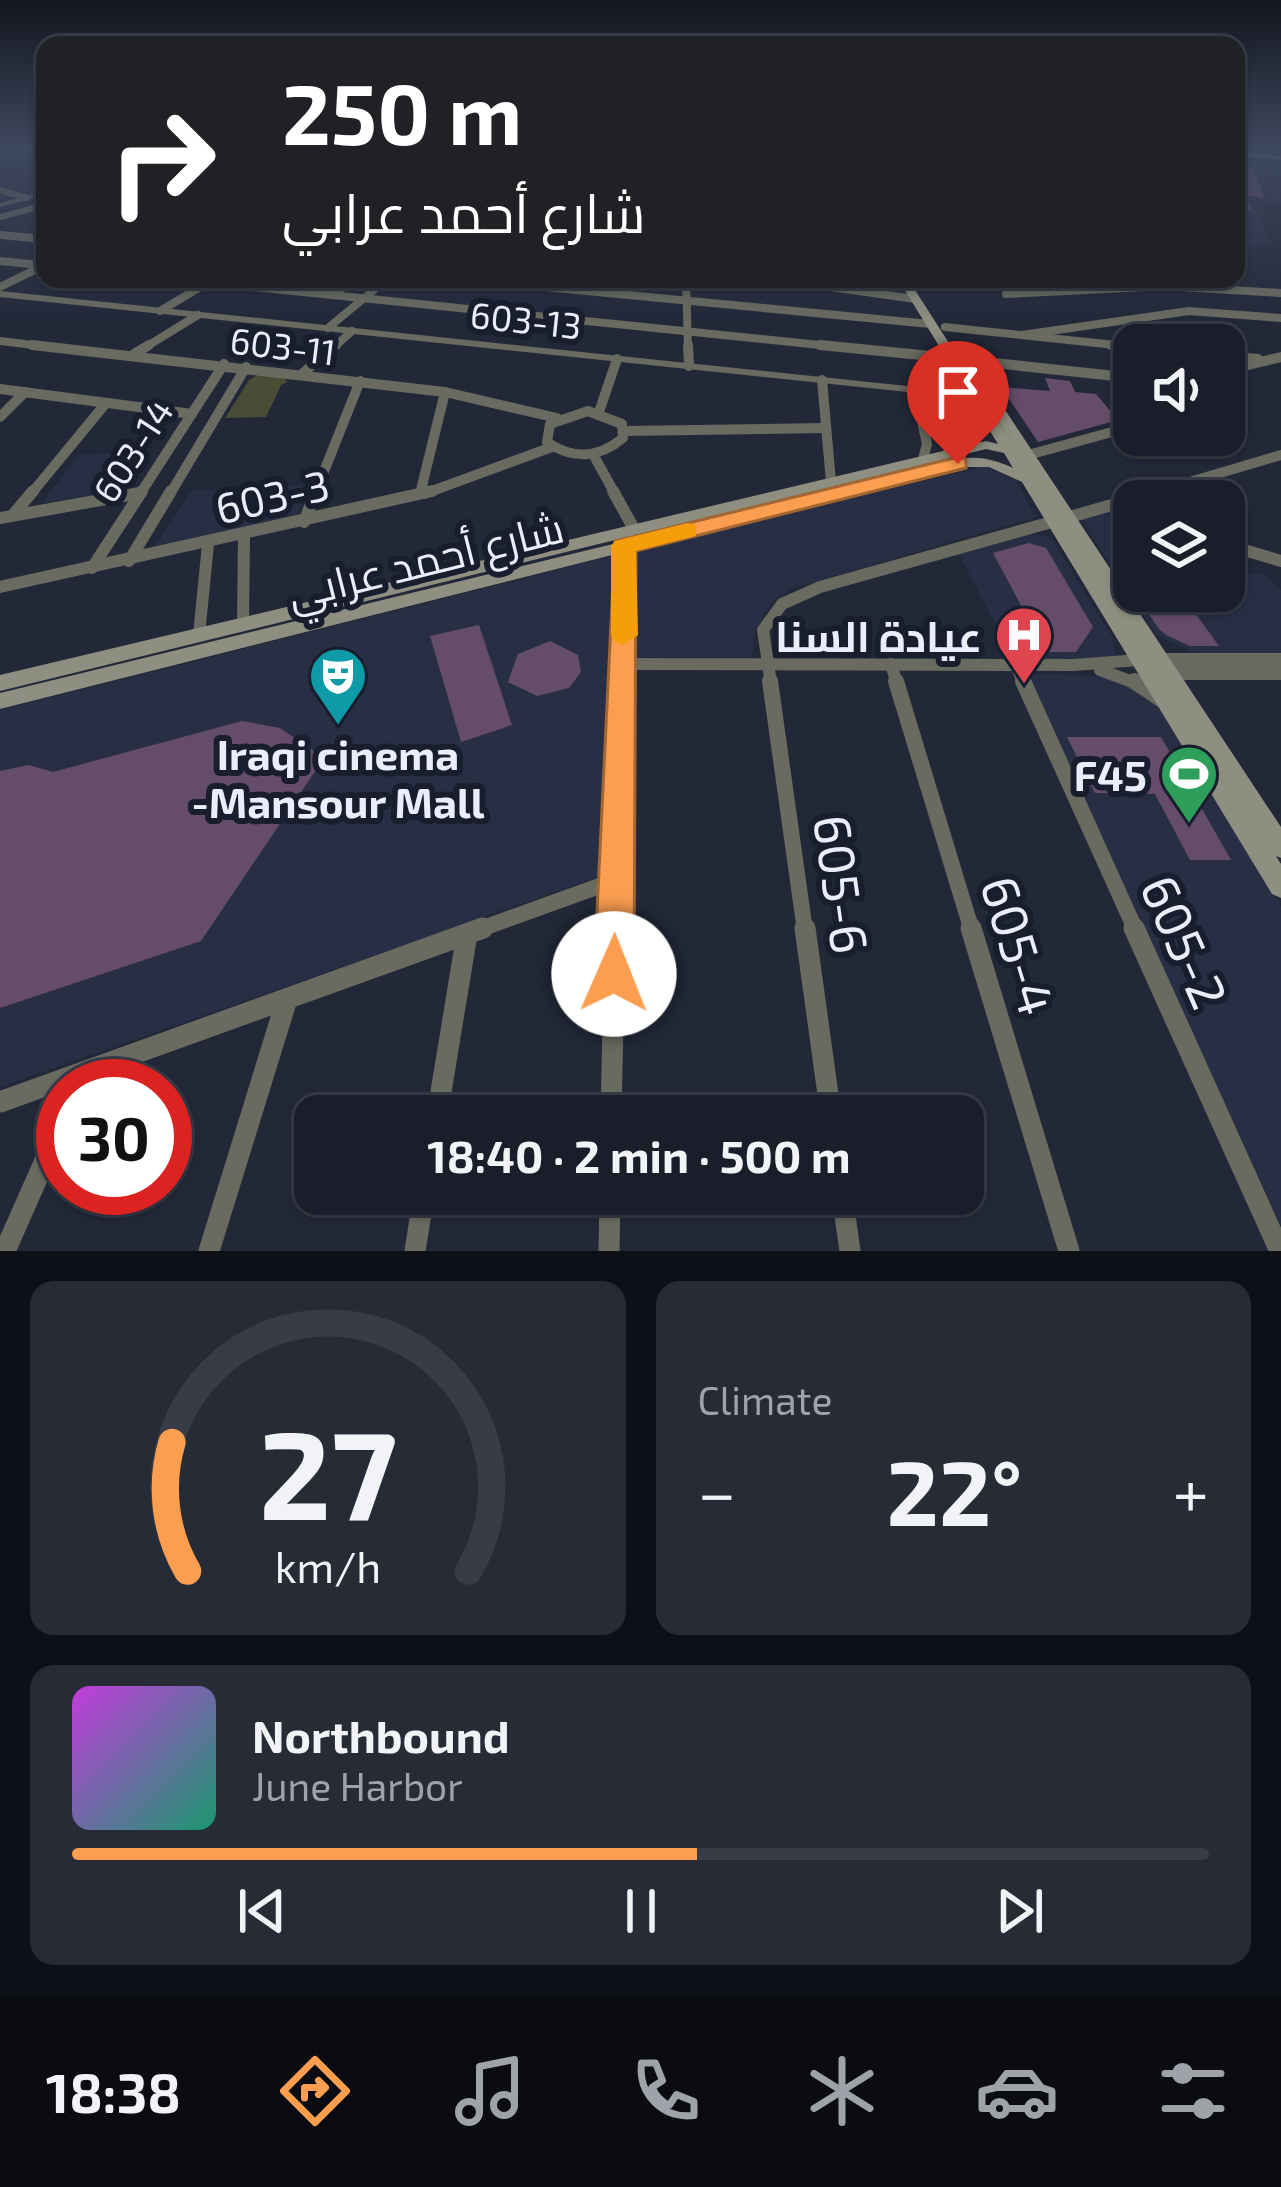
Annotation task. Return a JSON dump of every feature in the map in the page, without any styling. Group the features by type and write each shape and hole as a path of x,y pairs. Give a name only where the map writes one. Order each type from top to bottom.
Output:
{"main road":[{"path":"909,288 938,325"},
{"path":"919,288 1010,440 1027,482"},
{"path":"959,359 974,396 1028,455 1061,519 1155,666 1281,847"},
{"path":"974,396 953,459 991,463 1027,482 1061,519"},
{"name":"شارع أحمد عرابي","path":"0,683 629,538 923,459 995,454 1010,440"},
{"name":"شارع أحمد عرابي","path":"0,701 953,459"},
{"path":"1155,666 1168,704 1281,886"}],"street":[{"path":"0,217 36,208"},
{"path":"16,213 36,215"},
{"path":"0,235 36,238"},
{"path":"0,261 36,265"},
{"path":"0,291 36,271"},
{"path":"160,311 198,288"},
{"path":"271,288 1113,376"},
{"path":"332,295 342,288"},
{"path":"328,328 376,288"},
{"path":"553,288 1113,345"},
{"path":"686,288 689,366"},
{"path":"841,288 915,298"},
{"path":"1006,294 1109,288"},
{"path":"1182,288 1281,293"},
{"name":"603-13","path":"0,291 974,396"},
{"path":"0,308 46,299"},
{"path":"1022,335 1189,311 1281,318"},
{"path":"134,354 198,315"},
{"path":"302,374 352,331"},
{"name":"603-11","path":"0,341 446,392 501,401 556,418"},
{"path":"598,412 617,358"},
{"path":"1245,358 1269,361"},
{"path":"1245,366 1281,358"},
{"name":"603-14","path":"92,568 224,364"},
{"name":"603-14","path":"129,561 246,367"},
{"path":"821,380 831,482"},
{"path":"304,522 360,381"},
{"path":"0,389 191,414"},
{"path":"915,390 927,444 923,459"},
{"path":"0,417 25,392"},
{"path":"420,495 446,392"},
{"path":"6,517 106,403"},
{"path":"598,412 616,419 624,430 617,445 593,454 571,454 553,447 545,430 556,418 598,412"},
{"path":"624,430 826,428"},
{"path":"1028,455 1113,432"},
{"name":"603-3","path":"0,587 420,495 553,447"},
{"path":"593,454 629,538 611,1095"},
{"name":"605-6","path":"1202,480 1281,455"},
{"path":"6,517 140,493"},
{"name":"605-6","path":"828,1095 764,630 776,610 790,600 1113,506"},
{"path":"243,624 244,535"},
{"path":"199,635 208,544"},
{"path":"1245,550 1281,561"},
{"path":"1016,667 1281,660"},
{"path":"624,664 891,664 1107,671 1130,678 1168,704"},
{"name":"605-4","path":"891,664 1069,1251"},
{"path":"1155,666 1281,673"},
{"name":"605-2","path":"1016,667 1280,1251"},
{"path":"132,1059 616,880"},
{"path":"440,1095 467,934"},
{"path":"209,1251 287,999"},
{"path":"0,1102 36,1092"},
{"path":"4,1251 36,1180"},
{"path":"415,1251 421,1215"},
{"path":"609,1251 610,1215"},
{"path":"845,1215 850,1251"}],"shaded area":[{"path":"1245,206 1255,206 1272,246 1245,248"},
{"path":"148,452 126,489 42,503 79,455"},
{"path":"985,466 1016,481 1036,517 791,589 773,601 757,625 751,657 632,657 633,552"},
{"path":"309,485 296,517 155,546 191,491"},
{"path":"1113,509 1113,568 1082,520"},
{"path":"1031,533 1051,538 1113,638 1116,659 1015,662 959,554"},
{"path":"614,556 620,559 609,873 80,1059 36,1059 36,1074 0,1087 0,710"},
{"path":"1245,574 1266,574 1281,590 1281,655 1200,655 1156,635 1141,612 1245,612"},
{"path":"1024,673 1112,677 1129,683 1163,710 1281,906 1281,1225"}],"green space":[{"path":"259,374 284,376 287,382 281,385 266,417 225,418 249,380"}],"building":[{"path":"1045,378 1070,381 1075,392 1096,394 1113,414 1113,421 1038,442 1001,387 1050,391"},
{"path":"1029,543 1046,548 1093,627 1076,652 1046,652 993,553"},
{"path":"1148,612 1194,612 1219,646 1190,646 1159,629"},
{"path":"479,625 512,725 461,742 430,636"},
{"path":"550,641 578,655 581,672 569,688 537,696 508,682 518,654"},
{"path":"242,721 280,728 324,758 201,941 0,1008 0,771 29,765 53,772"},
{"path":"1067,737 1161,737 1231,860 1190,860 1155,794 1095,793"}],"slow traffic":[{"path":"624,635 624,546 688,531"}],"place":[{"name":"عيادة السنا","path":"1024,686"},
{"name":"Iraqi cinema -Mansour Mall","path":"338,727"},
{"name":"F45","path":"1189,825"}],"route":[{"path":"614,974 624,546 958,464"}]}
